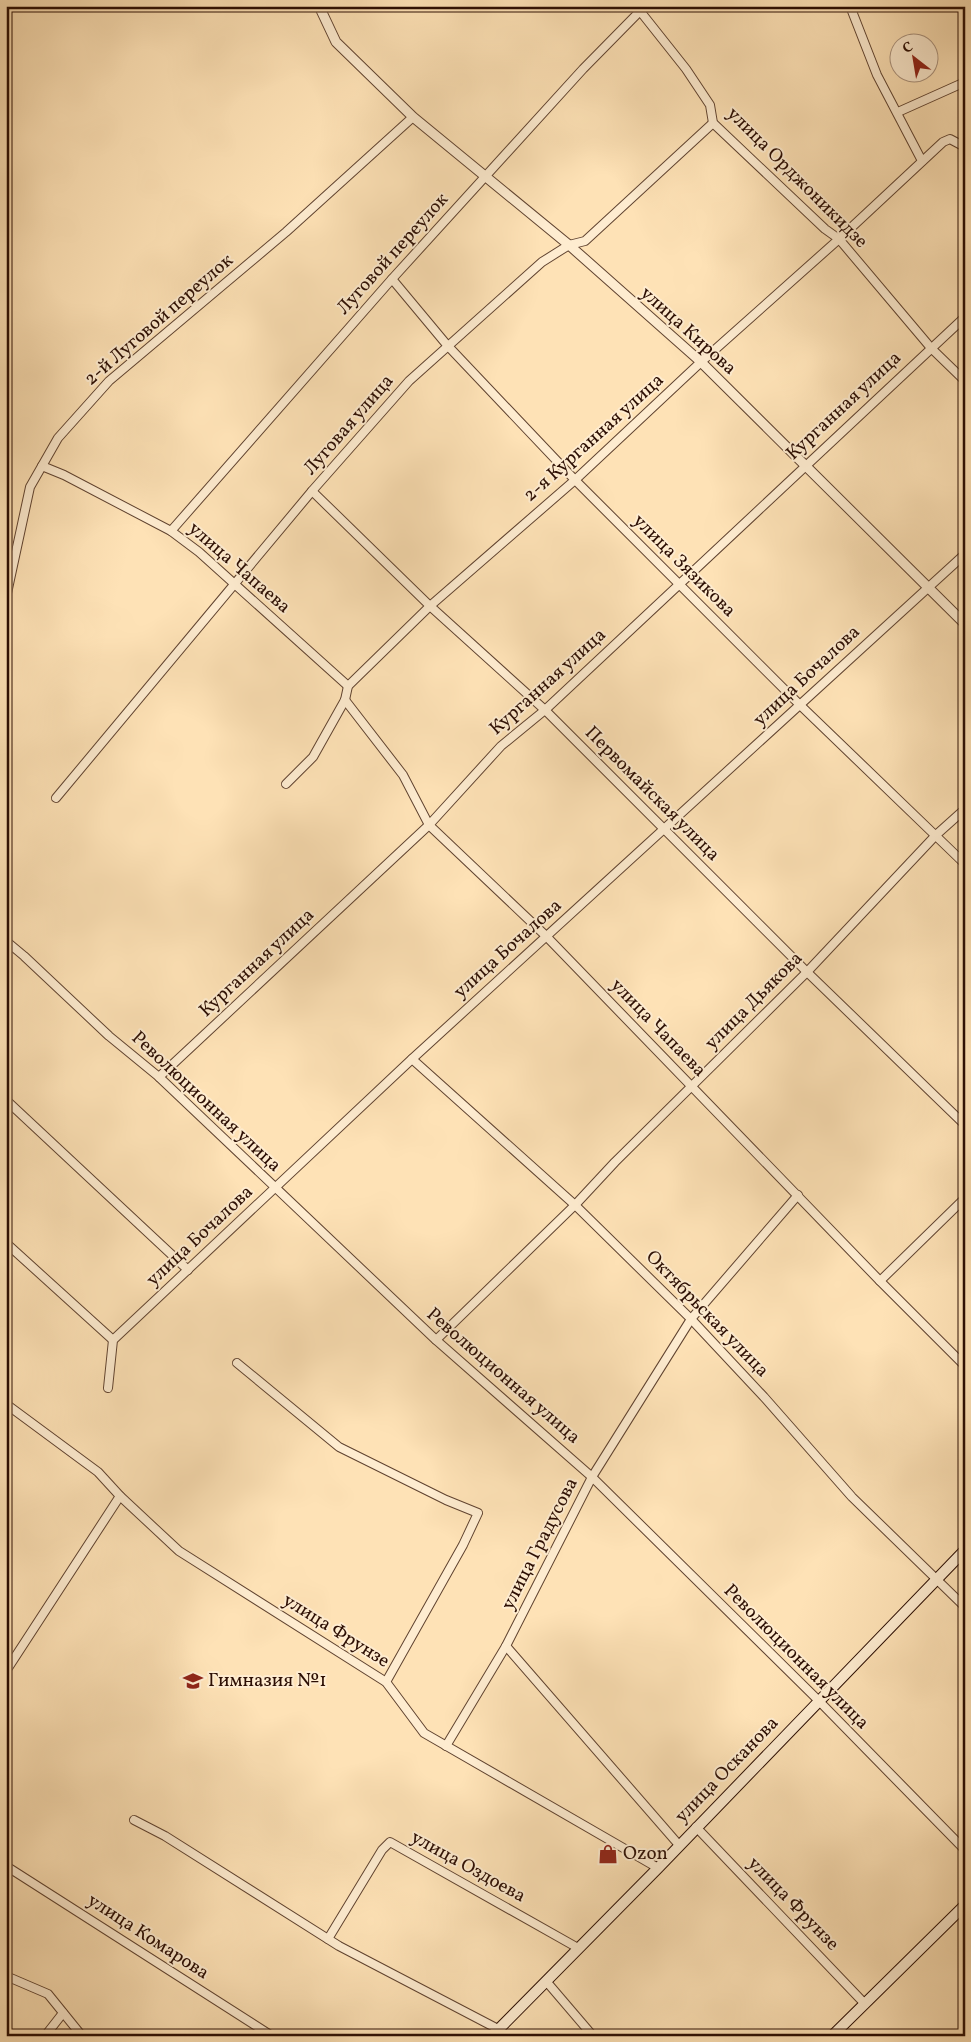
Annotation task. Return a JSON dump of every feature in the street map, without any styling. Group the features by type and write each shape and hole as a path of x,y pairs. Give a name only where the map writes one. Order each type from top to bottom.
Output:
{"main road":[{"name":"улица Осканова","path":"495,2032 658,1868 818,1700 965,1550"},
{"path":"832,2036 965,1905"}],"street":[{"name":"улица Кирова","path":"319,6 336,42 374,80 413,117 568,245 701,362 965,624"},
{"path":"850,6 877,75 922,161"},
{"name":"улица Орджоникидзе","path":"643,9 710,105 713,123 825,230 839,239 931,348 965,382"},
{"name":"Луговой переулок","path":"172,531 485,175 583,69 643,9"},
{"path":"898,112 965,82"},
{"name":"2-й Луговой переулок","path":"6,598 30,487 58,438 109,381 286,232 413,117"},
{"name":"Луговая улица","path":"56,798 312,491 409,381 542,262 568,245 585,241 713,123"},
{"name":"2-я Курганная улица","path":"348,686 430,606 575,480 701,362 839,239 943,142 950,139 965,148"},
{"name":"улица Зязикова","path":"392,279 447,345 575,480 800,706 965,864"},
{"name":"Курганная улица","path":"159,1077 429,825 501,746 545,710 965,317"},
{"name":"улица Чапаева","path":"42,466 72,479 172,531 199,552 348,686"},
{"name":"Первомайская улица","path":"312,491 430,606 545,710 807,972 965,1125"},
{"name":"улица Бочалова","path":"113,1340 412,1058 965,554"},
{"path":"286,784 313,757 345,700 348,686"},
{"name":"улица Чапаева","path":"345,700 404,775 429,825 546,936 880,1281 965,1366"},
{"name":"улица Дьякова","path":"436,1340 575,1205 615,1162 807,972 936,835 965,809"},
{"name":"Революционная улица","path":"6,941 109,1036 159,1077 436,1340 592,1477 818,1700 965,1850"},
{"name":"Октябрьская улица","path":"412,1058 575,1205 691,1319 764,1397 852,1497 965,1608"},
{"path":"6,1100 188,1270"},
{"name":"улица Градусова","path":"446,1746 506,1646 592,1477 691,1319 798,1195"},
{"path":"880,1281 965,1198"},
{"path":"6,1243 113,1340 108,1388"},
{"path":"237,1363 339,1447 446,1500 478,1513 463,1545 386,1682"},
{"name":"улица Фрунзе","path":"6,1404 98,1472 120,1496 179,1551 386,1682 424,1733 658,1868"},
{"path":"6,1671 120,1496"},
{"path":"506,1646 679,1845"},
{"path":"134,1820 165,1836 328,1939 495,2032"},
{"name":"улица Фрунзе","path":"696,1827 865,2004"},
{"name":"улица Оздоева","path":"328,1939 382,1850 390,1842 578,1948"},
{"name":"улица Комарова","path":"6,1866 272,2036"},
{"path":"6,1976 48,1994 82,2036"},
{"path":"546,1981 593,2036"},
{"path":"45,2036 63,2013"}],"place":[{"name":"Гимназия №1","path":"193,1681"},
{"name":"Ozon","path":"608,1854"}]}
